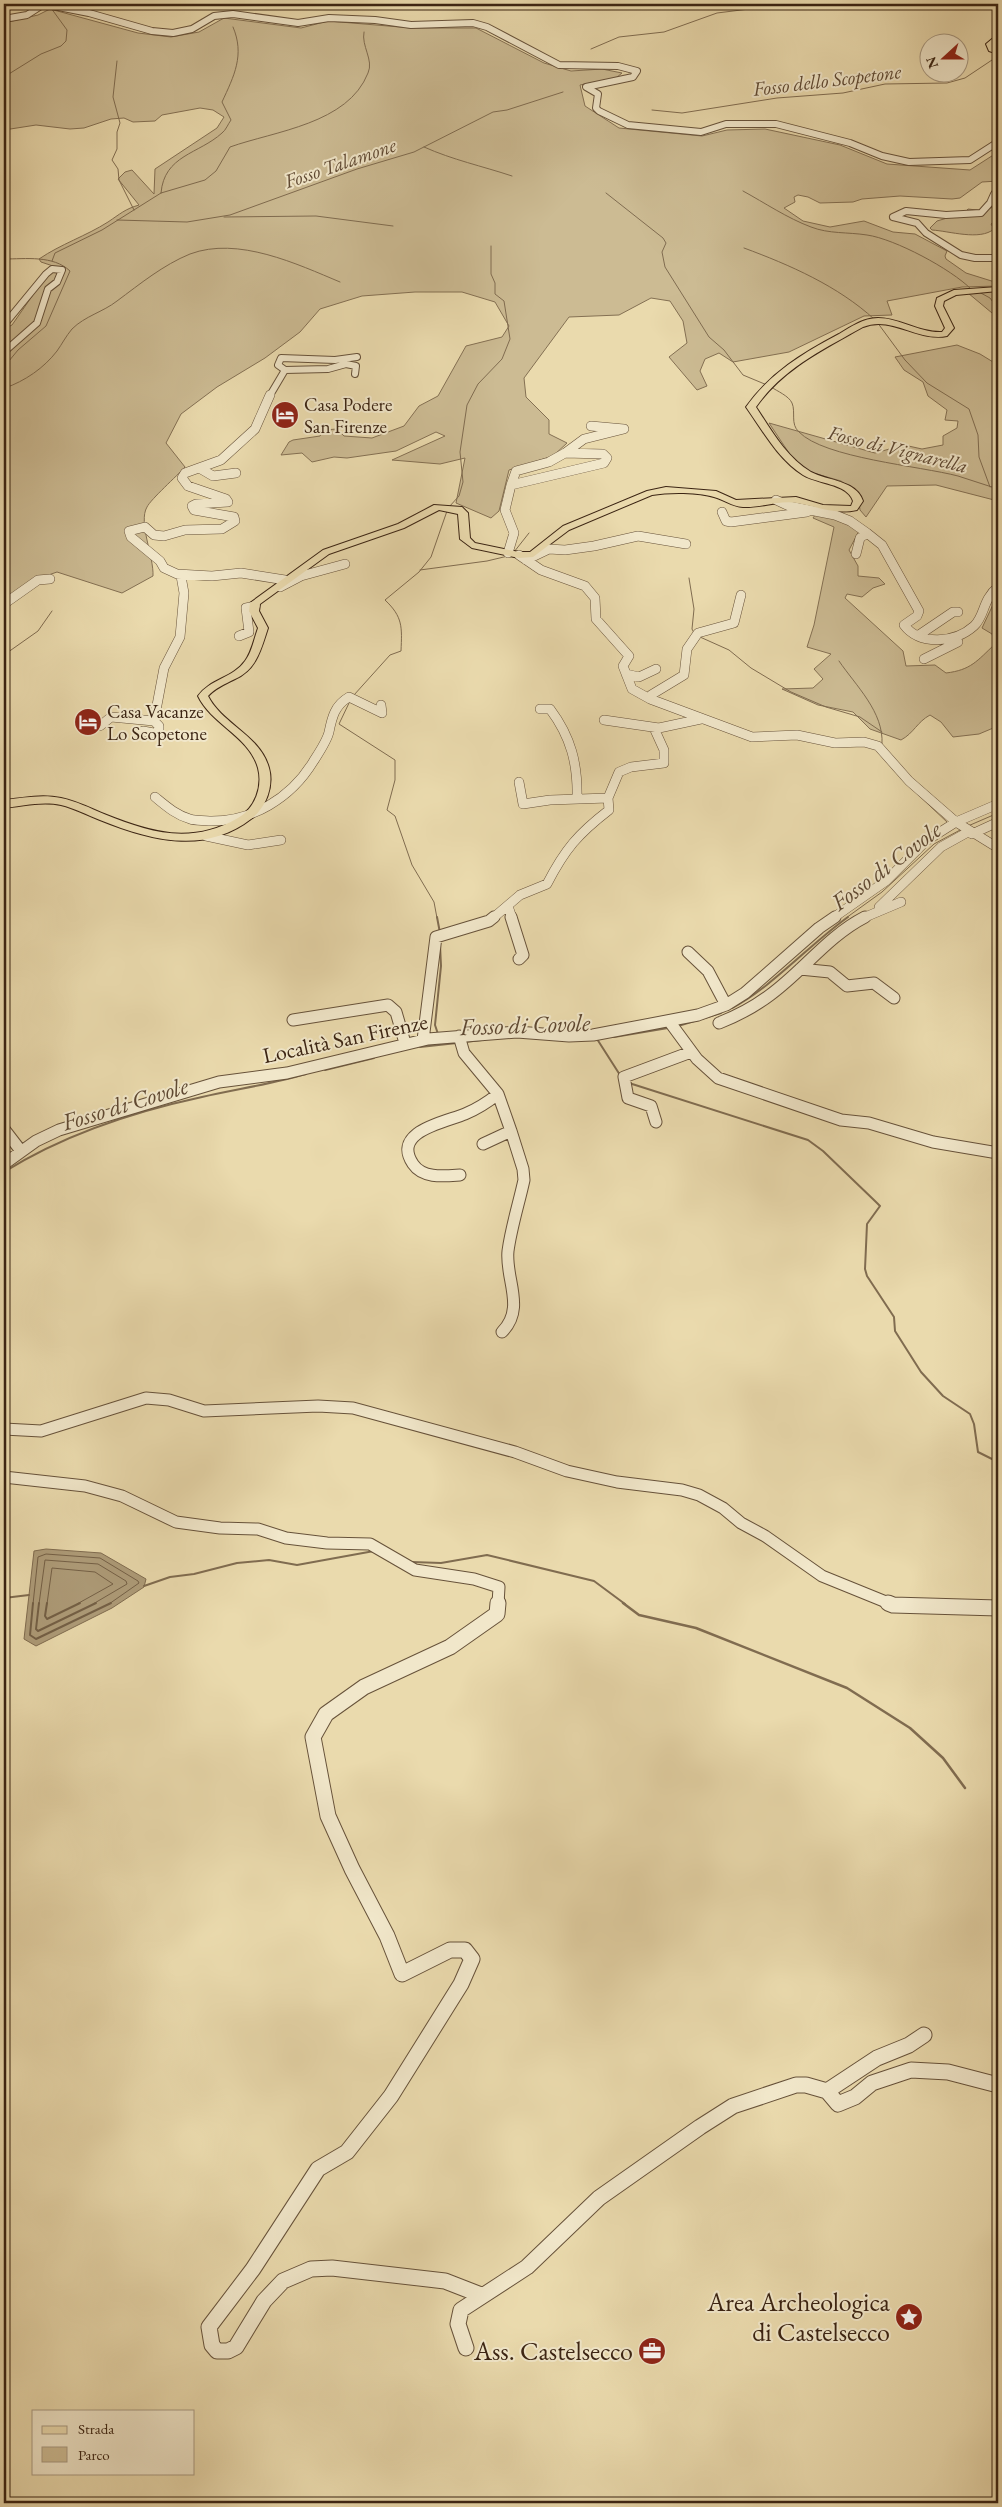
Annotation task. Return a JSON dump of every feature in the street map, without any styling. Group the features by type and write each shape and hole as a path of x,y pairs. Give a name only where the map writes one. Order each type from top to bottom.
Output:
{"main road":[{"path":"997,51 990,44 998,36"},
{"path":"4,804 62,802 152,836 179,839 206,836 231,829 250,815 262,800 263,766 251,746 227,721 208,707 203,696 211,687 248,665 262,628 254,611 255,603 326,552 401,526 437,507 448,507 463,513 465,539 472,545 518,556 533,554 566,528 654,492 686,490 716,494 734,503 745,504 776,500 796,500 822,508 842,510 854,508 858,501 856,495 845,488 808,474 780,450 751,407 757,397 795,363 813,351 873,321 929,334 944,334 950,328 940,306 940,300 954,292 998,289"}],"street":[{"path":"4,19 27,15 41,6 48,5 89,13 152,31 173,33 192,30 214,16 233,14 298,23 329,18 375,20 411,25 473,23 487,27 559,65 578,67 618,66 637,70 637,74 633,77 586,87 598,94 596,108 599,111 628,125 701,132 726,124 776,124 850,143 882,156 910,162 970,160 998,142"},
{"path":"994,194 990,203 981,213 946,216 906,211 893,217 917,223 926,233 961,255 975,258 998,258"},
{"path":"4,325 46,274 52,269 62,270 57,282 48,289 37,323 4,352"},
{"path":"355,374 356,366 346,364 318,370 285,370 278,365 280,358 335,360 357,357"},
{"path":"285,370 267,400 255,429 221,460 201,469 185,473 182,478 188,486 226,499 228,502 223,504 198,503 192,506 194,510 234,517 235,522 222,530 208,532 178,531 168,536 159,536 145,527 129,531 131,537 160,561 164,568 181,576 212,576 241,573 285,580"},
{"path":"591,426 624,428 623,431 590,437 570,446 565,453 549,462 516,470 504,516 514,533 518,556 541,570 572,580 589,590 595,598 594,612 596,619 624,648 629,656 624,666 632,689 650,699 679,708 701,719 752,737 797,736 835,743 871,743 887,754 909,781 962,828 998,848"},
{"path":"511,485 557,476 568,470 604,463 607,458 603,454 565,453"},
{"path":"201,469 204,473 216,477 236,473"},
{"path":"776,500 808,510 835,515 850,521 882,545 892,566 919,611 917,616 904,625 910,631 932,641 944,641 974,626 983,602 990,593 998,588"},
{"path":"722,512 726,520 748,523 802,514 808,510"},
{"path":"856,554 860,538 867,533"},
{"path":"518,556 549,549 565,550 594,546 638,536 686,544"},
{"path":"276,588 301,576 345,564"},
{"path":"154,721 164,668 180,637 184,593 181,576"},
{"path":"4,604 38,580 50,579"},
{"path":"650,699 651,695 684,676 683,665 686,653 695,634 702,630 729,626 734,623 741,595"},
{"path":"239,636 248,632 246,607 255,606"},
{"path":"919,635 953,612 958,612"},
{"path":"924,659 959,641 959,634"},
{"path":"626,674 639,677 656,669"},
{"path":"156,797 175,813 192,820 223,822 259,812 296,786 313,762 329,732 328,727 333,715 345,699 349,697 363,702 377,713 382,713 381,705"},
{"path":"540,709 550,709 572,740 578,777 577,799"},
{"path":"84,726 95,727 105,725 111,717 144,722 154,721"},
{"path":"604,720 654,728 701,719"},
{"path":"143,731 159,734 159,726 154,721"},
{"path":"423,1040 436,937 489,921 524,892 547,884 562,854 588,826 609,810 608,798 619,772 623,769 664,763 664,750 654,728"},
{"path":"519,782 523,804 608,798"},
{"name":"Località San Firenze","path":"4,1164 21,1151 59,1130 219,1082 287,1073 423,1040 460,1042 517,1032 569,1036 593,1035 672,1025 726,1005 745,993 819,928 868,904 886,881 926,842 943,830 962,828 998,804"},
{"path":"718,1023 750,1010 800,969 868,904 942,847 962,828 998,822"},
{"path":"206,836 248,845 281,840"},
{"path":"868,904 902,902"},
{"path":"508,906 523,955 519,959"},
{"path":"688,952 708,971 726,1005"},
{"path":"800,969 830,972 847,986 874,984 894,998"},
{"path":"293,1020 388,1005 396,1012 405,1044"},
{"path":"672,1025 691,1052 718,1078 841,1120 869,1123 942,1144 998,1153"},
{"path":"460,1042 464,1053 498,1094 518,1148 524,1180 508,1253 514,1292 512,1316 510,1324 502,1332"},
{"path":"656,1122 651,1106 628,1098 624,1077 691,1052"},
{"path":"460,1176 427,1174 417,1169 409,1154 409,1145 426,1126 461,1115 498,1094"},
{"path":"4,1129 21,1151"},
{"path":"483,1144 511,1131"},
{"path":"4,1429 41,1431 146,1398 169,1400 204,1411 318,1406 353,1408 515,1452 567,1472 617,1482 682,1490 698,1495 723,1508 741,1523 772,1541 822,1576 893,1604 998,1608"},
{"path":"4,1477 85,1486 122,1496 176,1522 220,1528 258,1529 286,1538 327,1543 370,1544 414,1570 474,1579 499,1587 497,1614 450,1647 364,1687 326,1714 313,1737 328,1816 352,1869 387,1936 402,1974 450,1950 465,1950 472,1959 462,1984 391,2096 348,2152 318,2168 253,2269 209,2327 212,2345 217,2351 228,2351 236,2347 264,2301 283,2281 312,2269 332,2268 445,2281 481,2295"},
{"path":"827,2091 877,2058 909,2046 924,2034"},
{"path":"466,2348 458,2324 461,2310 481,2295 513,2278 527,2267 599,2198 733,2106 796,2085 806,2085 827,2091 838,2104 854,2097 872,2083 911,2070 948,2072 998,2085"}],"green space":[{"path":"50,9 138,33 171,37 199,32 224,18 301,28 328,21 412,28 476,28 544,63 571,71 602,69 622,73 616,78 580,85 585,106 619,128 702,136 727,130 765,129 840,145 887,164 970,170 998,152 998,181 982,182 960,198 900,196 862,199 853,202 820,203 808,197 798,195 794,197 795,202 784,208 803,221 830,227 864,221 893,232 915,234 947,251 946,259 966,273 998,283 998,286 962,287 887,301 892,315 864,316 789,352 733,362 719,353 705,359 700,371 707,386 697,390 669,357 687,343 683,321 670,301 651,298 619,315 569,317 524,378 526,397 549,420 549,434 567,443 553,456 509,470 499,511 491,518 456,503 465,458 440,464 392,460 445,436 436,432 396,451 347,458 334,457 312,462 302,453 281,455 289,442 320,436 324,430 337,429 344,436 372,438 404,426 419,406 438,396 466,346 502,337 509,326 495,302 462,292 415,292 362,296 320,309 300,332 265,358 217,387 181,414 166,443 185,467 147,507 145,513 145,530 153,576 122,593 57,572 40,578 4,602 4,329 12,325 53,266 41,262 39,259 100,227 126,210 139,205 118,179 125,172 132,170 154,194 155,169 217,128 224,117 213,110 200,108 162,115 155,121 133,122 124,118 111,119 84,128 70,129 36,125 4,130 4,23 38,15"},
{"path":"998,204 998,219 991,224 994,229 988,233 973,235 932,230 930,228 937,221 964,213 968,209 985,211"},
{"path":"998,291 998,318 968,293"},
{"path":"957,345 980,354 998,365 998,501 936,485 887,486 866,517 860,510 858,493 841,481 813,473 797,465 769,423 875,453 904,445 922,449 943,445 943,436 957,428 958,421 945,420 947,410 928,396 923,382 904,370 895,357"},
{"path":"815,515 837,518 859,531 849,550 858,566 858,576 879,578 885,584 873,588 862,597 847,594 845,598 903,651 906,666 935,665 946,673 962,670 978,660 995,644 992,634 982,628 998,594 998,726 979,734 953,737 941,722 930,715 901,740 870,729 853,712 818,705 782,689 813,688 823,679 814,669 831,654 807,647 814,625 834,527 813,518"}],"water":[{"path":"46,1549 101,1553 146,1579 144,1587 112,1608 36,1646 24,1639 34,1551"}],"waterway":[{"path":"591,49 619,37 664,32 717,13 789,4"},
{"path":"4,77 41,54 61,46 66,41 67,30 51,8"},
{"path":"161,193 164,180 176,163 213,140 223,132 231,120 222,102 234,74 238,56 238,47 233,27"},
{"path":"161,193 205,180 216,171 230,147 308,123 327,115 344,104 358,90 368,73 369,58 364,42 364,32"},
{"name":"Fosso dello Scopetone","path":"652,110 682,113 777,98 843,93 885,84 947,83 965,78 998,56"},
{"path":"117,61 113,97 120,123 117,132 117,149 112,160 118,169 119,180 134,210"},
{"name":"Fosso Talamone","path":"118,220 187,222 230,215 357,169 414,152 493,112 507,110 563,92"},
{"path":"424,147 512,176"},
{"path":"743,191 785,215 811,227 832,232 867,235 892,242 937,264 971,289"},
{"path":"134,210 161,193"},
{"name":"Fosso di Vignarella","path":"606,193 663,238 666,243 662,252 665,267 709,337 724,350 743,375 767,385"},
{"path":"118,220 134,210"},
{"path":"224,217 316,216 393,226"},
{"path":"52,261 55,253 118,220"},
{"path":"449,507 459,496 463,482 460,452 467,405 478,384 502,359 510,339 504,301 495,294 495,283 491,274 491,246"},
{"path":"5,388 27,378 46,363 72,329 88,317 112,305 161,269 190,254 208,249 228,248 247,250 286,260 340,282"},
{"path":"744,248 813,278 845,296 874,319"},
{"path":"4,259 47,260 56,262 70,271 46,326 18,350 4,367"},
{"path":"979,292 990,298 998,309"},
{"path":"877,322 905,360 927,383 969,409 978,435 979,457 990,486"},
{"path":"4,374 8,381 5,388"},
{"name":"Fosso di Vignarella","path":"771,387 790,400 793,407 796,429 811,441 850,455 941,472 990,486"},
{"name":"Fosso di Vignarella","path":"990,486 998,489"},
{"path":"421,570 431,557 447,511"},
{"path":"514,552 529,533"},
{"path":"421,570 487,561 508,556"},
{"path":"354,695 390,655 401,651 400,623 395,612 385,600 421,570"},
{"path":"689,578 694,609 692,629 694,633"},
{"path":"4,655 38,631 52,611"},
{"path":"700,637 729,650 751,668 791,692 826,707 860,717 881,731"},
{"path":"839,661 874,710 881,731"},
{"path":"350,701 339,724 395,760 395,780 387,810 395,816 412,865 434,902 437,918"},
{"path":"881,731 882,744"},
{"path":"911,788 948,823"},
{"name":"Fosso di Covole","path":"968,826 998,813"},
{"name":"Fosso di Covole","path":"846,918 882,892 934,844 962,829"},
{"path":"437,917 440,933"},
{"name":"Fosso di Covole","path":"732,1008 776,978 848,917"},
{"path":"438,1034 435,1025 441,966 440,945"},
{"name":"Fosso di Covole","path":"678,1026 721,1013"},
{"name":"Fosso di Covole","path":"614,1037 668,1028"},
{"path":"597,1039 620,1075"},
{"name":"Fosso di Covole","path":"465,1042 482,1040"},
{"name":"Fosso di Covole","path":"420,1047 457,1043"},
{"name":"Fosso di Covole","path":"325,1070 374,1058"},
{"name":"Fosso di Covole","path":"4,1172 51,1146 125,1117 176,1103 306,1074"},
{"path":"629,1083 808,1140 823,1151 880,1206 867,1224 865,1269 867,1276 894,1317 895,1331 921,1372 943,1396 970,1414 974,1424 978,1452 998,1462"},
{"path":"144,1586 170,1577 194,1574 237,1563 269,1560 297,1565 374,1551"},
{"path":"412,1562 441,1563 487,1555 594,1581 625,1604"},
{"path":"4,1598 29,1595"},
{"path":"623,1603 639,1615 696,1628 847,1688 910,1728 943,1758 965,1788"}],"place":[{"name":"Casa Podere San Firenze","path":"285,415"},
{"name":"Casa Vacanze Lo Scopetone","path":"88,722"},
{"name":"Area Archeologica di Castelsecco","path":"909,2317"},
{"name":"Ass. Castelsecco","path":"652,2351"}]}
